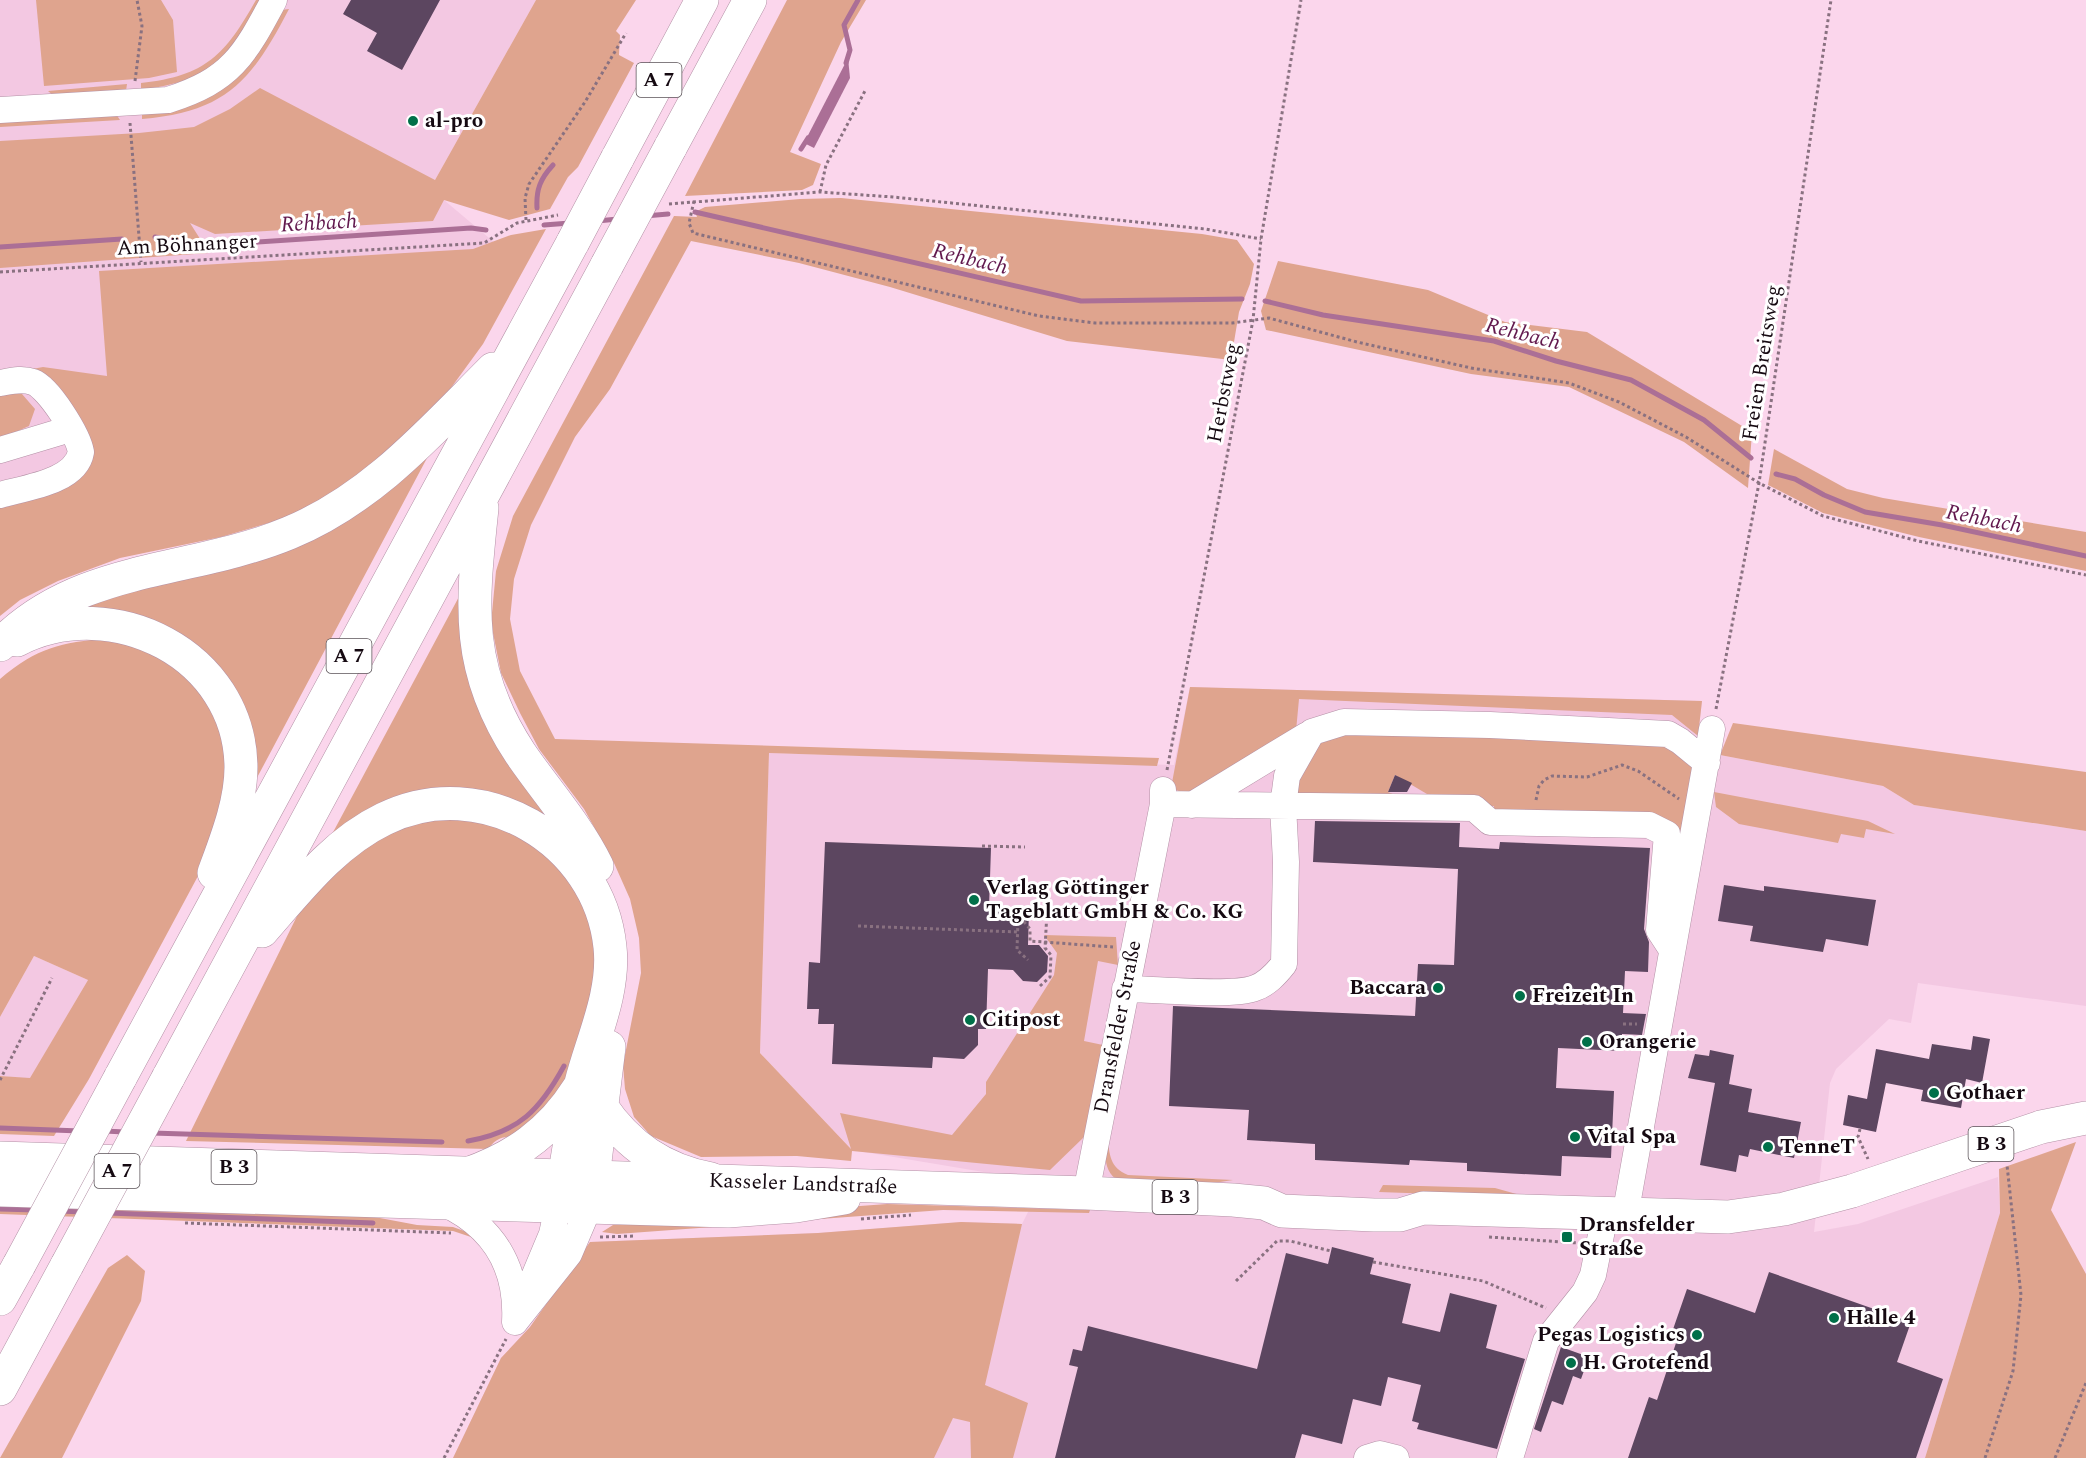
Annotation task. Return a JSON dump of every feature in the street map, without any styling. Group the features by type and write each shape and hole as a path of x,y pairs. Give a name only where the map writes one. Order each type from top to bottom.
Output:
{"main road":[{"name":"A 7","path":"0,1299 518,345 702,0"},
{"name":"A 7","path":"0,1389 750,0"},
{"path":"0,647 34,616 76,591 130,574 240,550 291,532 337,509 396,466 518,345"},
{"path":"467,1174 497,1163 524,1147 556,1120 591,1096 608,1052 623,979 621,934 612,900 591,853 519,752 496,708 480,668 476,647 474,603 484,491"},
{"path":"0,647 41,630 66,625 110,623 134,628 176,648 202,671 221,696 238,741 241,767 238,794 227,837 181,967"},
{"path":"223,975 307,879 346,843 368,828 402,811 442,804 482,806 502,811 539,829 568,854 592,887 606,926 610,946 609,977 576,1192"},
{"path":"591,1096 622,1133 648,1155 678,1171 711,1179"},
{"name":"B 3","path":"908,1188 1086,1193 1264,1203 1282,1211 1374,1215 1400,1215 1423,1208 1728,1217 1785,1209 1879,1182 2041,1127 2086,1118"},
{"name":"Kasseler Landstraße","path":"0,1158 467,1174 576,1192 762,1210 908,1188"},
{"name":"Kasseler Landstraße","path":"0,1190 442,1203 711,1179 908,1188"}],"street":[{"path":"0,110 135,92 168,100 194,91 218,79 239,58 274,0"},
{"path":"0,383 24,380 38,385 51,398 81,452 74,466 50,480 0,495"},
{"path":"0,450 70,429"},
{"path":"1192,805 1312,732 1344,722 1490,725 1668,735 1680,741 1707,763"},
{"path":"1510,1458 1545,1341 1590,1283 1602,1240 1615,1215 1666,940 1707,763 1712,729"},
{"path":"1125,989 1233,992 1255,989 1273,978 1284,964 1286,862 1283,806 1287,776 1312,732"},
{"path":"1163,797 1192,805 1283,806 1302,804 1474,808 1490,822 1649,825 1666,834 1666,940"},
{"name":"Dransfelder Straße","path":"1086,1193 1163,797"},
{"path":"515,1322 552,1234 576,1192"},
{"path":"442,1203 474,1220 498,1247 513,1283 515,1322"},
{"path":"1367,1458 1380,1454 1396,1458"}],"path":[{"path":"137,0 142,26 135,82 141,262"},
{"name":"Herbstweg","path":"1163,797 1253,320 1261,239 1301,0"},
{"name":"Freien Breitsweg","path":"1712,729 1759,483 1831,0"},
{"path":"526,220 525,198 529,184 585,102 626,33"},
{"path":"820,192 826,165 866,88"},
{"path":"678,203 820,192 893,197 1205,229 1261,239"},
{"path":"694,201 688,223 693,233 1039,316 1095,323 1232,323 1269,318 1357,342 1471,368 1569,383 1619,402 1686,437 1759,483 1823,516 1918,541 2086,575"},
{"name":"Am Böhnanger","path":"0,272 484,243 526,220 550,216"},
{"path":"1533,806 1544,780 1552,776 1587,777 1622,765 1638,771 1675,797"},
{"path":"982,846 1025,847"},
{"path":"1022,911 1017,950 1028,960"},
{"path":"1040,986 1050,977 1051,955 1045,948 1047,912"},
{"path":"1020,917 1030,929 1030,940 1095,946"},
{"path":"858,926 1018,932"},
{"path":"0,1080 52,978"},
{"path":"1623,1024 1637,1024"},
{"path":"1860,1129 1858,1137 1879,1182"},
{"path":"1836,1144 1858,1137"},
{"path":"1985,1458 2013,1371 2021,1295 2004,1140"},
{"path":"182,1223 450,1233 461,1237"},
{"path":"1236,1281 1277,1241 1290,1241 1331,1251"},
{"path":"1373,1262 1483,1281 1546,1307 1562,1319"},
{"path":"444,1458 515,1322"},
{"path":"2055,1458 2086,1383"}],"shaded area":[{"path":"0,0 536,0 435,180 444,200 495,243 458,312 0,525"},
{"path":"36,0 161,0 173,20 177,72 149,78 44,86"},
{"path":"256,0 264,0 241,41 221,61 189,79 141,90 141,83 182,75 211,60 234,35"},
{"path":"536,0 636,0 616,31 620,35 619,55 634,63 578,167 568,177 550,209 509,220 444,200 433,221 215,234 190,223 209,253 0,268 0,141 139,133 194,127 230,109 260,88 435,180"},
{"path":"787,0 866,0 841,42 790,152 821,164 813,185 802,190 685,196"},
{"path":"289,9 262,55 234,88 196,109 142,119 142,113 247,67 259,52 281,10"},
{"path":"848,58 850,78 814,148 804,143"},
{"path":"127,84 126,91 55,97 48,91"},
{"path":"116,114 120,120 0,127 0,121"},
{"path":"841,198 1202,234 1237,240 1254,264 1250,284 1239,312 1231,360 1067,341 890,287 799,263 691,241 610,389 575,437 531,525 514,579 510,619 520,671 555,739 1159,758 1157,766 769,753 760,1053 851,1149 840,1113 952,1135 986,1094 986,1082 1054,975 1057,953 1044,935 1116,937 1118,965 1098,961 1084,1041 1103,1045 1084,1137 1050,1170 852,1151 851,1161 797,1156 701,1157 651,1136 634,1117 625,1089 623,1065 641,973 639,938 630,899 614,863 584,809 539,749 501,673 491,623 496,571 513,516 674,216 697,217 695,212 705,207"},
{"path":"546,229 483,344 429,418 330,499 279,520 221,537 120,558 58,581 20,600 0,616 0,506 53,492 66,486 86,470 92,459 53,381 27,370 43,367 107,376 99,271 473,249 511,235"},
{"path":"1278,261 1428,290 1505,322 1587,332 1752,432 1748,488 1684,442 1569,387 1471,374 1266,330 1261,311"},
{"path":"0,392 22,394 35,409 29,426 0,439"},
{"path":"443,428 251,789 210,668 43,615 238,556"},
{"path":"1774,449 1847,489 1883,498 2086,532 2086,571 1919,537 1823,513 1768,485"},
{"path":"469,578 466,635 581,849 485,797 323,851"},
{"path":"108,638 139,645 206,690 232,770 205,863 89,1079 54,1136 0,1134 0,1076 30,1078 88,980 34,956 0,1017 0,679 26,660 50,648"},
{"path":"1190,687 1702,701 1698,736 1720,755 1883,786 1914,805 2086,831 2086,1006 1918,983 1911,1023 1889,1019 1836,1069 1830,1083 1814,1232 1858,1224 1998,1177 2000,1213 1925,1458 453,1458 501,1358 530,1327 590,1242 818,1233 961,1222 1022,1224 1043,1182 852,1150 760,1053 769,753 1174,765"},
{"path":"1190,687 1702,701 1698,736 1672,715 1299,699 1296,731 1192,796 1171,788"},
{"path":"1733,723 2086,772 2086,831 1914,805 1883,786 1720,755"},
{"path":"1342,729 1668,742 1690,761 1696,774 1680,876 1675,835 1493,814 1494,806 1486,806 1477,795 1432,797 1395,775 1388,792 1404,799 1295,797 1299,772 1306,755 1319,742"},
{"path":"1714,792 1868,821 1895,834 1866,829 1864,838 1841,834 1838,843 1739,824 1716,807"},
{"path":"474,819 501,828 530,843 556,864 577,891 585,906 594,937 595,964 591,991 576,1053 562,1085 532,1123 513,1136 497,1140 488,1149 186,1141 301,908 340,868 385,834 418,820"},
{"path":"34,956 88,980 30,1079 0,1076 0,1017"},
{"path":"1108,1137 1110,1155 1114,1164 1128,1175 1233,1180 1194,1186 1119,1181 1107,1167"},
{"path":"2076,1142 2051,1210 2086,1274 2086,1458 1925,1458 2000,1213 1999,1169"},
{"path":"1383,1185 1495,1188 1520,1195 1519,1197 1379,1192"},
{"path":"0,1203 364,1215 417,1225 453,1227 467,1232 486,1249 471,1237 453,1231 0,1214"},
{"path":"887,1204 1090,1210 1089,1213 943,1210 617,1234 602,1232 613,1225 633,1223"},
{"path":"961,1222 1022,1224 985,1385 1028,1403 1013,1458 971,1458 970,1422 953,1418 934,1458 453,1458 501,1358 530,1327 590,1242 818,1233"},
{"path":"127,1255 145,1271 141,1301 62,1458 0,1458 108,1268"}],"building":[{"path":"351,0 440,0 402,70 367,51 377,33 343,14"},
{"path":"1395,775 1412,783 1407,792 1388,792"},
{"name":"Freizeit In","path":"1315,821 1460,823 1459,847 1499,849 1500,842 1650,848 1644,929 1649,942 1648,972 1625,971 1623,1013 1646,1014 1642,1035 1622,1034 1622,1051 1558,1048 1556,1088 1614,1091 1611,1158 1562,1156 1561,1176 1467,1171 1467,1163 1410,1160 1409,1165 1315,1160 1315,1144 1247,1140 1249,1110 1169,1106 1173,1006 1415,1016 1418,964 1454,965 1458,869 1313,862"},
{"path":"825,842 991,848 989,908 1029,910 1028,945 1039,945 1048,956 1047,972 1037,982 1023,981 1013,970 988,969 986,1029 978,1029 978,1045 964,1059 933,1057 932,1068 832,1064 834,1024 818,1024 819,1009 807,1009 809,962 820,963"},
{"path":"1724,885 1764,891 1764,886 1876,900 1868,946 1826,939 1823,952 1750,941 1753,926 1718,921"},
{"path":"1973,1036 1990,1039 1982,1083 1966,1079 1961,1108 1921,1101 1923,1090 1886,1083 1876,1132 1843,1125 1848,1095 1867,1099 1876,1049 1929,1059 1932,1044 1971,1050"},
{"path":"1710,1050 1734,1055 1729,1084 1752,1089 1748,1112 1801,1122 1794,1158 1750,1149 1748,1157 1739,1155 1736,1172 1700,1165 1715,1083 1688,1078 1695,1054 1709,1056"},
{"path":"1332,1247 1374,1258 1370,1274 1411,1284 1402,1323 1440,1332 1450,1293 1497,1305 1486,1348 1525,1359 1497,1449 1417,1429 1419,1423 1412,1421 1421,1385 1388,1377 1381,1406 1353,1399 1342,1444 1302,1434 1295,1458 1055,1458 1078,1367 1069,1365 1073,1349 1082,1351 1088,1326 1257,1369 1286,1253 1328,1264"},
{"path":"1769,1272 1911,1322 1897,1362 1943,1379 1916,1458 1628,1458 1649,1397 1657,1400 1677,1340 1670,1338 1687,1289 1755,1313"},
{"path":"1561,1347 1589,1357 1581,1379 1573,1376 1563,1405 1552,1401 1541,1432 1534,1429"}],"waterway":[{"path":"846,63 850,50 844,25 858,0"},
{"path":"801,149 808,138"},
{"path":"537,208 540,185 553,165"},
{"name":"Rehbach","path":"695,212 1081,301 1242,299"},
{"name":"Rehbach","path":"645,216 668,214"},
{"name":"Rehbach","path":"597,221 618,219"},
{"name":"Rehbach","path":"544,225 570,223"},
{"name":"Rehbach","path":"155,237 199,246 471,228 486,230"},
{"name":"Rehbach","path":"0,247 122,239"},
{"name":"Rehbach","path":"1265,301 1323,315 1494,341 1556,361 1631,380 1704,420 1751,458"},
{"name":"Rehbach","path":"1776,474 1795,479 1824,495 1865,512 1942,525 2086,556"},
{"path":"468,1141 501,1132 526,1117 546,1095 564,1066"},
{"path":"0,1128 80,1131"},
{"path":"104,1131 125,1132"},
{"path":"152,1133 442,1142"},
{"path":"0,1209 36,1210"},
{"path":"60,1211 83,1212"},
{"path":"108,1213 373,1223"}],"place":[{"name":"al-pro","path":"413,121"},
{"name":"Verlag Göttinger Tageblatt GmbH & Co. KG","path":"974,900"},
{"name":"Baccara","path":"1438,988"},
{"name":"Freizeit In","path":"1520,996"},
{"name":"Citipost","path":"970,1020"},
{"name":"Orangerie","path":"1587,1042"},
{"name":"Gothaer","path":"1934,1093"},
{"name":"Vital Spa","path":"1575,1137"},
{"name":"TenneT","path":"1768,1147"},
{"name":"Dransfelder Straße","path":"1567,1237"},
{"name":"Halle 4","path":"1834,1318"},
{"name":"Pegas Logistics","path":"1697,1335"},
{"name":"H. Grotefend","path":"1571,1363"}]}
